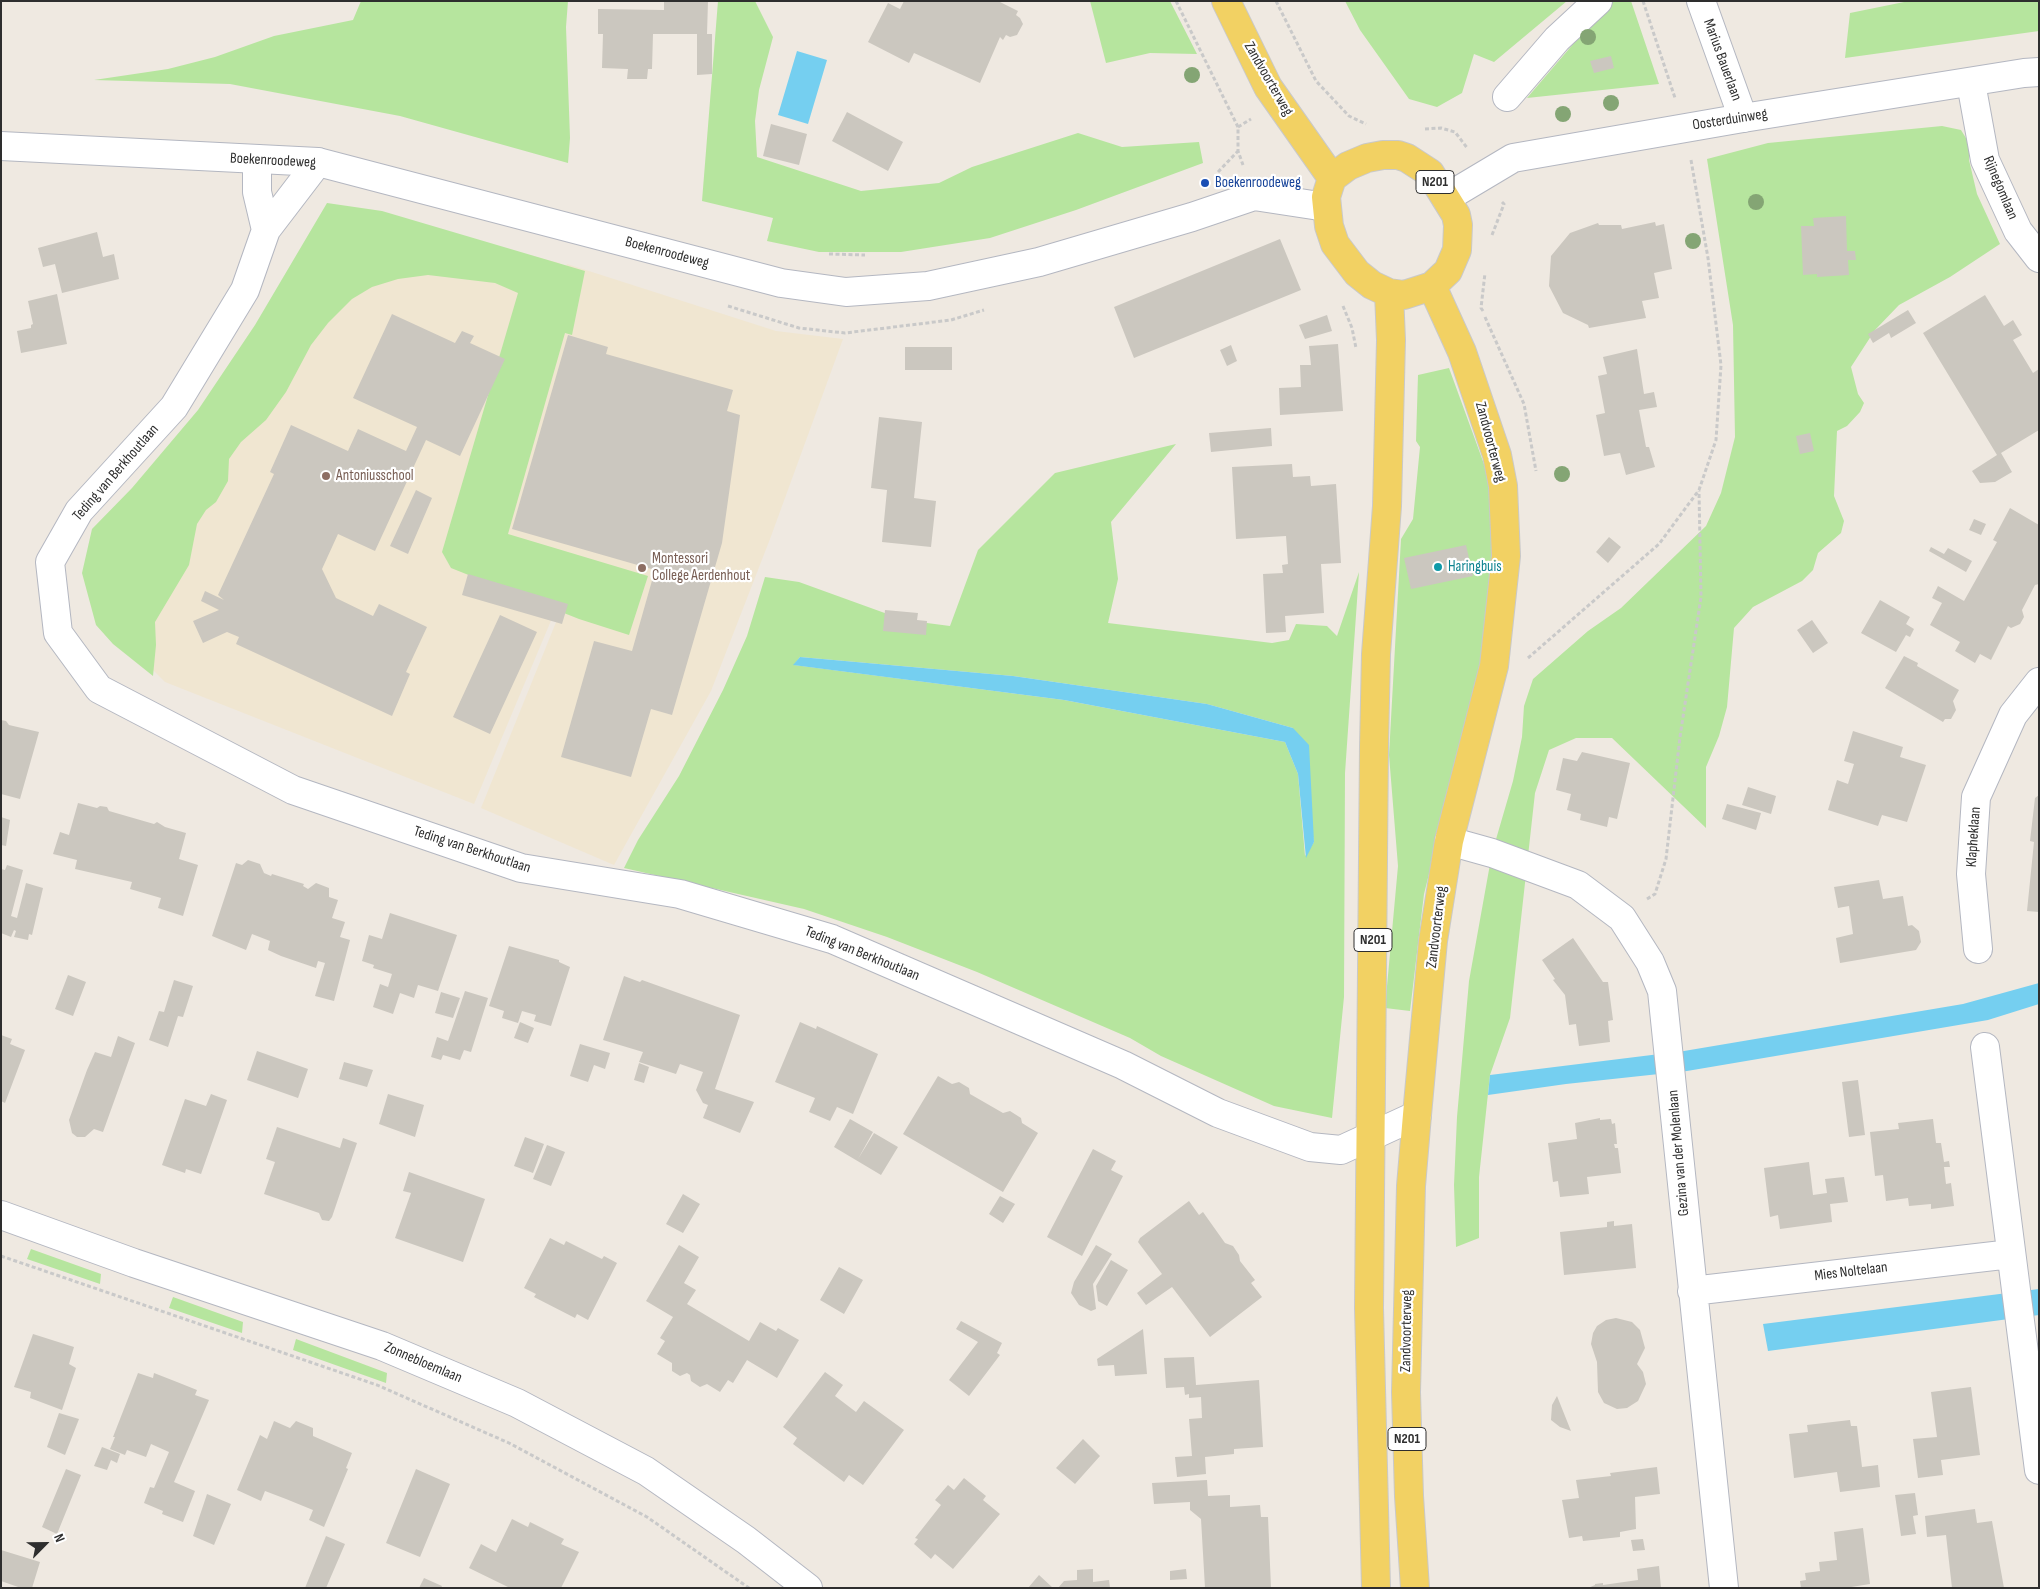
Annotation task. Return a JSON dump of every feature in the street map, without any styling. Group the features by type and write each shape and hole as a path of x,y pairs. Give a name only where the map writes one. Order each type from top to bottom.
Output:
{"main road":[{"name":"Zandvoorterweg","path":"1226,1 1268,87 1332,178"},
{"name":"N201","path":"1332,178 1348,166 1367,158 1398,155 1414,162 1430,173 1456,215 1458,225 1458,244 1448,271 1432,286 1404,295 1389,293 1391,340 1386,506 1376,682 1369,1308 1376,1588"},
{"path":"1332,178 1328,187 1326,207 1328,226 1335,244 1345,260 1372,285 1389,293"},
{"name":"Zandvoorterweg","path":"1415,1588 1409,1496 1406,1392 1411,1186 1417,1115 1433,941 1460,844 1494,666 1506,556 1503,486 1497,455 1462,352 1432,286"}],"street":[{"path":"1507,97 1557,40 1598,1"},
{"name":"Marius Bauerlaan","path":"1701,1 1743,118"},
{"name":"Oosterduinweg","path":"1446,198 1513,158 2034,70"},
{"name":"Rijnegomlaan","path":"1971,82 1986,160 2018,231 2039,258"},
{"name":"Boekenroodeweg","path":"1,146 318,162 781,283 846,292 928,286 1039,262 1192,217 1254,196 1326,207"},
{"path":"257,159 257,192 266,230"},
{"name":"Teding van Berkhoutlaan","path":"318,162 266,230 245,290 174,407 79,511 50,562 58,633 99,689 293,790 521,868 680,894 832,939 1123,1064 1218,1113 1310,1147 1341,1150 1371,1134 1417,1115"},
{"name":"Klapheklaan","path":"1978,948 1971,874 1976,797 2013,715 2039,682"},
{"name":"Gezina van der Molenlaan","path":"1460,844 1492,853 1578,885 1622,918 1650,962 1662,991 1724,1588"},
{"path":"1985,1047 2039,1470"},
{"name":"Zonnebloemlaan","path":"1,1215 134,1263 382,1346 517,1403 646,1471 746,1540 808,1588"},
{"name":"Mies Noltelaan","path":"1692,1291 2011,1254"}],"path":[{"path":"1176,1 1238,127 1238,151 1216,174"},
{"path":"1276,1 1316,81"},
{"path":"1523,662 1659,544 1699,490 1716,440 1721,365 1708,258 1685,128 1643,1"},
{"path":"823,254 871,255"},
{"path":"1655,894 1666,859 1680,737 1701,597 1699,490"},
{"path":"1,1256 377,1385 509,1443 647,1517 749,1588"}],"shaded area":[{"name":"Antoniusschool","path":"341,208 560,263 474,546 563,592 474,804 165,682 114,631 211,417"},
{"name":"Montessori College Aerdenhout","path":"567,264 776,331 843,339 770,539 711,691 614,865 481,808 569,590 482,546"}],"green space":[{"path":"361,1 568,1 566,27 570,138 568,163 400,116 230,84 94,80 168,69 215,57 274,36 353,20"},
{"path":"718,1 755,1 773,37 759,90 755,121 757,157 861,191 939,183 972,167 1078,133 1122,147 1199,142 1203,163 1076,210 990,238 901,252 819,252 767,241 773,218 702,201"},
{"path":"1090,1 1170,1 1197,54 1150,53 1106,63"},
{"path":"1345,1 1567,1 1494,62 1474,54 1462,93 1437,107 1409,99 1360,30"},
{"path":"1610,1 1631,1 1659,84 1527,98"},
{"path":"1909,1 2039,1 2039,31 1845,58 1850,13"},
{"path":"1942,126 1961,130 1969,143 1969,160 1977,194 2000,244 1950,277 1899,305 1875,330 1851,367 1858,394 1864,403 1860,412 1847,426 1837,431 1834,496 1844,521 1841,533 1818,553 1813,570 1802,581 1753,607 1734,628 1727,707 1719,736 1706,767 1706,828 1612,738 1576,738 1549,750 1535,793 1510,1018 1490,1075 1479,1177 1479,1238 1456,1247 1454,1185 1457,1117 1469,981 1492,853 1513,781 1522,737 1524,706 1533,679 1588,631 1621,608 1706,526 1721,493 1735,437 1733,325 1707,159 1768,143"},
{"path":"327,203 382,211 585,271 572,335 565,333 508,534 648,576 629,635 579,619 451,568 442,552 518,293 495,283 428,275 398,279 372,287 352,299 328,323 311,345 286,392 266,420 241,442 229,459 228,481 216,502 206,510 197,524 189,565 155,622 156,645 153,676 113,644 96,625 82,573 92,529 132,488 198,410 255,325"},
{"path":"1449,368 1492,486 1494,517 1490,630 1424,894 1410,1011 1385,1008 1398,866 1389,755 1401,539 1413,519 1420,447 1416,441 1418,375"},
{"path":"1176,444 1111,522 1118,579 1108,623 1272,643 1289,640 1296,624 1327,626 1337,636 1359,572 1345,773 1344,997 1332,1118 1274,1106 1161,1056 1130,1038 977,972 887,937 804,909 624,868 638,840 679,776 723,690 747,636 765,577 799,582 904,620 950,626 978,550 1055,473","holes":["800,657 1013,676 1207,704 1293,728 1314,842 1305,856 1298,774 1285,742 1064,700 794,665"]},
{"path":"31,1249 101,1274 100,1284 27,1259"},
{"path":"173,1297 243,1322 242,1333 169,1308"},
{"path":"296,1339 387,1373 386,1383 293,1350"}],"water":[{"path":"797,51 827,60 808,124 778,115"},
{"path":"800,657 1013,676 1207,704 1293,728 1309,745 1314,842 1306,858 1298,774 1285,742 1064,700 793,665"},
{"path":"2039,983 2039,1004 1988,1020 1687,1071 1566,1084 1488,1095 1490,1075 1684,1051 1963,1004"},
{"path":"2039,1289 2039,1315 1768,1351 1763,1324"}],"building":[{"path":"664,1 708,1 707,34 712,34 712,74 697,75 697,34 653,34 652,69 648,69 647,79 627,79 628,69 602,68 603,34 598,34 598,9 664,10"},
{"path":"904,1 998,1 1018,11 1016,15 1023,24 1017,35 1010,37 1006,35 1003,40 1000,37 980,83 914,53 909,63 868,42 888,3 900,9"},
{"path":"1611,56 1614,68 1594,73 1590,61"},
{"path":"847,112 903,142 888,171 832,141"},
{"path":"771,124 807,134 799,165 763,156"},
{"path":"1846,216 1847,251 1855,251 1856,260 1848,260 1849,275 1817,277 1817,274 1803,275 1801,226 1814,226 1813,218"},
{"path":"1655,222 1656,226 1664,224 1672,269 1654,273 1659,298 1642,301 1646,318 1589,328 1588,325 1563,313 1549,286 1551,256 1570,233 1598,223 1599,225 1621,225 1622,229"},
{"path":"97,232 103,257 114,254 119,279 62,293 55,264 43,267 38,248"},
{"path":"1280,239 1301,290 1134,358 1114,307"},
{"path":"57,294 67,344 21,353 17,331 31,328 33,324 28,301"},
{"path":"1985,295 2004,326 2013,320 2022,335 2013,340 2033,373 2039,369 2039,430 2001,453 2012,472 1995,482 1980,483 1972,471 1997,455 1923,333"},
{"path":"1908,310 1916,323 1891,338 1889,333 1873,343 1868,334"},
{"path":"392,314 455,343 462,331 474,336 470,343 505,359 460,456 426,440 375,551 338,534 322,569 336,598 373,616 379,604 427,627 406,672 410,674 392,716 236,644 239,637 227,632 203,643 193,621 219,610 201,601 205,591 224,600 218,595 274,474 270,472 291,425 348,451 358,429 406,451 417,427 353,398"},
{"path":"1327,315 1332,331 1305,339 1299,325"},
{"path":"568,335 608,347 606,354 733,390 727,411 740,415 722,543 672,715 651,709 631,777 561,757 594,641 632,651 655,570 512,529"},
{"path":"1338,344 1343,411 1280,415 1279,388 1301,387 1300,365 1311,365 1309,346"},
{"path":"1231,345 1237,361 1227,366 1220,350"},
{"path":"905,347 952,347 952,370 905,370"},
{"path":"1637,349 1644,394 1654,392 1657,407 1639,410 1646,447 1649,447 1655,467 1626,475 1620,453 1604,456 1596,415 1605,413 1598,376 1607,374 1603,357"},
{"path":"879,417 922,422 914,498 936,501 931,547 882,542 887,490 871,488"},
{"path":"1271,428 1272,446 1211,452 1209,433"},
{"path":"1810,433 1814,451 1800,454 1796,436"},
{"path":"1292,464 1293,477 1310,476 1311,486 1336,484 1341,563 1321,564 1324,613 1285,616 1286,632 1266,633 1263,574 1283,573 1282,565 1288,564 1286,536 1236,539 1232,467"},
{"path":"416,490 432,498 408,554 390,546"},
{"path":"2010,508 2039,525 2039,584 2035,585 2022,610 2024,617 2020,624 2011,628 2008,626 1991,660 1980,654 1975,663 1955,651 1960,642 1930,625 1942,603 1932,598 1938,586 1964,601 1997,542 1993,540"},
{"path":"1974,519 1986,524 1981,535 1969,530"},
{"path":"1609,537 1621,547 1608,563 1596,552"},
{"name":"Haringbuis","path":"1466,545 1473,576 1411,589 1404,558"},
{"path":"1931,547 1944,554 1948,548 1972,561 1966,572 1929,551"},
{"path":"468,574 568,604 562,624 462,595"},
{"path":"1880,600 1910,617 1906,624 1914,629 1910,637 1906,635 1896,652 1861,633"},
{"path":"885,610 918,613 917,620 927,621 926,635 883,631"},
{"path":"500,615 537,632 490,734 453,717"},
{"path":"1812,620 1828,643 1813,653 1797,630"},
{"path":"1904,656 1918,663 1917,666 1959,690 1953,701 1956,710 1951,719 1945,719 1943,722 1885,688"},
{"path":"1,720 6,721 9,725 39,732 20,799 1,794"},
{"path":"1853,731 1903,747 1900,757 1926,765 1907,822 1882,815 1878,826 1828,810 1837,780 1848,784 1854,764 1844,761"},
{"path":"1582,752 1630,763 1617,819 1609,817 1607,827 1580,820 1581,814 1567,810 1571,794 1556,790 1563,758 1577,761"},
{"path":"1748,787 1776,796 1771,814 1742,805"},
{"path":"2039,795 2039,912 2027,911 2034,842 2030,841 2035,798"},
{"path":"78,803 97,808 100,806 107,807 109,811 154,824 157,822 165,827 186,833 179,859 198,865 183,916 158,908 161,898 130,889 132,882 75,869 77,860 53,854 60,832 69,835"},
{"path":"1727,804 1761,813 1756,830 1722,819"},
{"path":"1,817 10,820 6,846 1,845"},
{"path":"248,860 260,864 264,873 304,884 303,886 308,889 316,883 329,888 329,897 338,900 332,918 345,922 340,937 350,940 334,1001 315,996 325,963 318,961 316,968 281,956 268,950 270,941 252,934 246,950 212,936 236,863 242,865"},
{"path":"7,865 23,870 11,916 17,918 26,883 43,888 32,935 29,934 28,940 14,937 16,931 14,930 11,937 1,933 1,869 5,870"},
{"path":"1879,880 1883,899 1903,896 1908,926 1912,925 1919,931 1921,942 1916,950 1840,963 1836,938 1853,934 1849,906 1838,908 1834,887"},
{"path":"390,913 457,935 438,991 418,985 414,998 400,993 393,1014 373,1007 380,984 388,987 392,974 373,968 374,965 362,961 369,935 382,939"},
{"path":"1573,938 1603,982 1608,982 1613,1020 1608,1021 1610,1042 1579,1046 1576,1024 1569,1025 1565,995 1553,980 1555,979 1542,960"},
{"path":"509,946 559,960 559,962 570,967 551,1026 534,1021 536,1015 522,1011 518,1023 502,1018 504,1011 489,1006"},
{"path":"68,975 86,982 73,1016 55,1009"},
{"path":"624,976 640,982 642,980 740,1015 715,1089 754,1102 740,1133 703,1118 708,1105 703,1103 696,1090 703,1072 680,1064 676,1074 639,1062 643,1052 603,1040"},
{"path":"174,980 193,986 183,1017 178,1016 168,1047 149,1040 159,1011 164,1012"},
{"path":"465,991 488,998 471,1052 464,1050 460,1060 443,1055 441,1060 431,1057 437,1037 448,1041"},
{"path":"441,992 460,998 453,1018 435,1013"},
{"path":"520,1022 534,1028 528,1043 514,1038"},
{"path":"800,1022 816,1029 817,1026 878,1054 853,1114 837,1107 830,1121 809,1112 815,1098 775,1082"},
{"path":"1,1035 12,1039 10,1044 25,1050 5,1103 1,1101"},
{"path":"118,1036 135,1043 103,1132 94,1129 85,1137 77,1137 72,1133 69,1120 87,1070 95,1052 111,1057"},
{"path":"580,1044 610,1053 605,1069 594,1065 588,1082 570,1076"},
{"path":"257,1051 308,1069 298,1098 247,1080"},
{"path":"344,1062 373,1070 367,1087 339,1079"},
{"path":"639,1063 649,1067 644,1083 634,1080"},
{"path":"938,1076 952,1084 959,1082 969,1088 970,1094 1003,1113 1010,1111 1021,1118 1022,1123 1038,1133 1003,1192 903,1134"},
{"path":"1858,1080 1865,1135 1849,1137 1842,1082"},
{"path":"211,1094 227,1100 201,1174 186,1169 185,1173 162,1165 185,1099 206,1106"},
{"path":"388,1094 424,1105 415,1137 379,1124"},
{"path":"1600,1118 1600,1120 1611,1119 1612,1124 1615,1123 1617,1144 1614,1144 1615,1148 1618,1148 1621,1173 1587,1177 1589,1194 1560,1197 1558,1181 1553,1182 1548,1143 1577,1139 1575,1123"},
{"path":"850,1119 873,1132 858,1159 874,1133 898,1147 881,1175 834,1147"},
{"path":"1933,1119 1936,1143 1941,1143 1944,1162 1949,1161 1950,1167 1944,1167 1946,1184 1951,1183 1954,1206 1931,1209 1931,1204 1909,1206 1908,1198 1886,1201 1883,1175 1875,1176 1870,1132 1899,1129 1898,1123"},
{"path":"277,1127 340,1148 343,1138 357,1143 329,1221 322,1220 319,1213 264,1194 275,1162 266,1159"},
{"path":"525,1137 544,1144 533,1173 514,1166"},
{"path":"547,1145 565,1152 551,1186 533,1179"},
{"path":"1093,1149 1116,1161 1111,1170 1123,1176 1082,1256 1047,1237"},
{"path":"1809,1162 1813,1195 1827,1193 1825,1179 1844,1177 1848,1202 1830,1204 1832,1222 1780,1229 1778,1215 1770,1217 1764,1168"},
{"path":"409,1172 485,1199 463,1262 395,1238 411,1193 403,1191"},
{"path":"683,1194 700,1204 683,1233 666,1224"},
{"path":"1000,1196 1015,1204 1003,1223 989,1214"},
{"path":"1189,1201 1199,1215 1203,1212 1225,1243 1233,1246 1239,1255 1240,1261 1255,1280 1251,1283 1262,1297 1210,1337 1172,1287 1146,1305 1137,1293 1162,1274 1138,1242 1140,1238"},
{"path":"1614,1221 1614,1226 1632,1224 1636,1268 1564,1275 1560,1232 1607,1227 1607,1222"},
{"path":"550,1238 564,1245 566,1241 602,1259 604,1256 617,1263 588,1320 577,1314 575,1318 534,1297 536,1294 524,1288"},
{"path":"679,1245 699,1257 684,1283 696,1290 687,1304 749,1341 760,1322 776,1331 778,1328 799,1340 777,1378 747,1360 733,1383 728,1380 720,1392 707,1384 700,1387 691,1381 690,1375 687,1373 680,1376 672,1371 672,1363 657,1354 665,1341 660,1338 673,1317 646,1301"},
{"path":"1096,1245 1112,1254 1093,1284 1096,1309 1091,1311 1079,1305 1071,1293 1074,1282"},
{"path":"1111,1260 1128,1270 1107,1306 1098,1301 1096,1286"},
{"path":"839,1267 863,1280 844,1314 820,1300"},
{"path":"1616,1318 1632,1322 1640,1330 1645,1348 1637,1364 1643,1372 1646,1384 1638,1401 1627,1408 1617,1409 1604,1403 1598,1392 1597,1362 1591,1344 1593,1333 1597,1326 1606,1320"},
{"path":"961,1321 1002,1343 997,1353 1000,1355 969,1396 949,1380 978,1342 956,1329"},
{"path":"1143,1329 1147,1374 1115,1376 1114,1365 1098,1366 1097,1359"},
{"path":"33,1334 74,1347 69,1364 76,1368 62,1410 30,1398 31,1392 14,1387"},
{"path":"1194,1357 1196,1385 1259,1380 1263,1447 1234,1449 1234,1454 1205,1457 1206,1474 1177,1477 1175,1457 1192,1456 1189,1419 1202,1418 1201,1397 1189,1398 1189,1394 1185,1395 1184,1387 1166,1388 1164,1358"},
{"path":"825,1372 843,1385 835,1396 856,1412 864,1401 904,1430 863,1485 849,1475 844,1482 793,1444 797,1438 783,1427"},
{"path":"138,1373 153,1378 154,1373 197,1390 195,1395 209,1400 174,1482 195,1491 183,1522 162,1514 163,1511 144,1503 150,1487 154,1488 169,1452 151,1444 146,1457 127,1450 125,1455 110,1449"},
{"path":"1971,1387 1980,1455 1941,1460 1943,1475 1918,1478 1913,1439 1937,1437 1931,1392"},
{"path":"1557,1396 1571,1431 1560,1427 1551,1420 1552,1405"},
{"path":"59,1413 79,1419 65,1455 47,1447"},
{"path":"1850,1420 1851,1426 1857,1426 1862,1467 1878,1465 1880,1487 1840,1492 1837,1472 1794,1478 1789,1434 1808,1432 1807,1425"},
{"path":"274,1421 290,1428 296,1421 313,1428 313,1436 352,1453 346,1468 348,1469 324,1527 309,1520 313,1510 265,1491 261,1501 237,1490 260,1435 267,1439"},
{"path":"1083,1439 1100,1456 1075,1484 1056,1468"},
{"path":"102,1447 120,1454 117,1463 111,1460 107,1470 94,1466"},
{"path":"1657,1467 1660,1494 1635,1497 1636,1529 1620,1532 1620,1537 1583,1541 1582,1536 1569,1538 1562,1500 1579,1498 1576,1480 1611,1476 1610,1473"},
{"path":"66,1469 81,1475 57,1534 42,1527"},
{"path":"416,1469 450,1484 420,1557 386,1543"},
{"path":"964,1478 986,1496 983,1500 1000,1514 953,1569 935,1554 931,1559 914,1544 918,1539 915,1538 941,1505 935,1500 948,1485 954,1490"},
{"path":"1207,1480 1208,1496 1230,1495 1230,1507 1260,1505 1261,1517 1268,1517 1271,1588 1205,1588 1201,1519 1190,1510 1190,1502 1154,1504 1152,1483"},
{"path":"1915,1493 1918,1515 1913,1516 1916,1534 1901,1536 1895,1495"},
{"path":"207,1494 231,1504 214,1545 193,1536"},
{"path":"1975,1509 1977,1523 1992,1521 2004,1588 1952,1588 1946,1535 1927,1537 1925,1516"},
{"path":"512,1519 528,1527 530,1522 564,1539 561,1544 579,1552 561,1588 510,1588 469,1568 481,1544 496,1552"},
{"path":"1863,1528 1870,1584 1845,1588 1801,1588 1800,1581 1806,1580 1805,1573 1820,1571 1819,1562 1837,1560 1834,1532"},
{"path":"326,1536 345,1544 326,1588 305,1588"},
{"path":"1643,1539 1645,1550 1633,1551 1631,1540"},
{"path":"1,1550 40,1562 32,1588 21,1588 1,1581"},
{"path":"1659,1566 1661,1588 1588,1588 1595,1584 1603,1583 1603,1585 1638,1580 1637,1569"},
{"path":"1093,1569 1093,1582 1109,1580 1110,1588 1058,1588 1064,1581 1077,1580 1077,1570"},
{"path":"1186,1569 1187,1579 1170,1580 1170,1571"},
{"path":"1039,1575 1053,1588 1028,1588"},
{"path":"424,1578 442,1586 441,1588 419,1588"}],"place":[{"name":"Boekenroodeweg","path":"1205,183"},
{"name":"Antoniusschool","path":"326,476"},
{"name":"Haringbuis","path":"1438,567"},
{"name":"Montessori College Aerdenhout","path":"642,568"}]}
